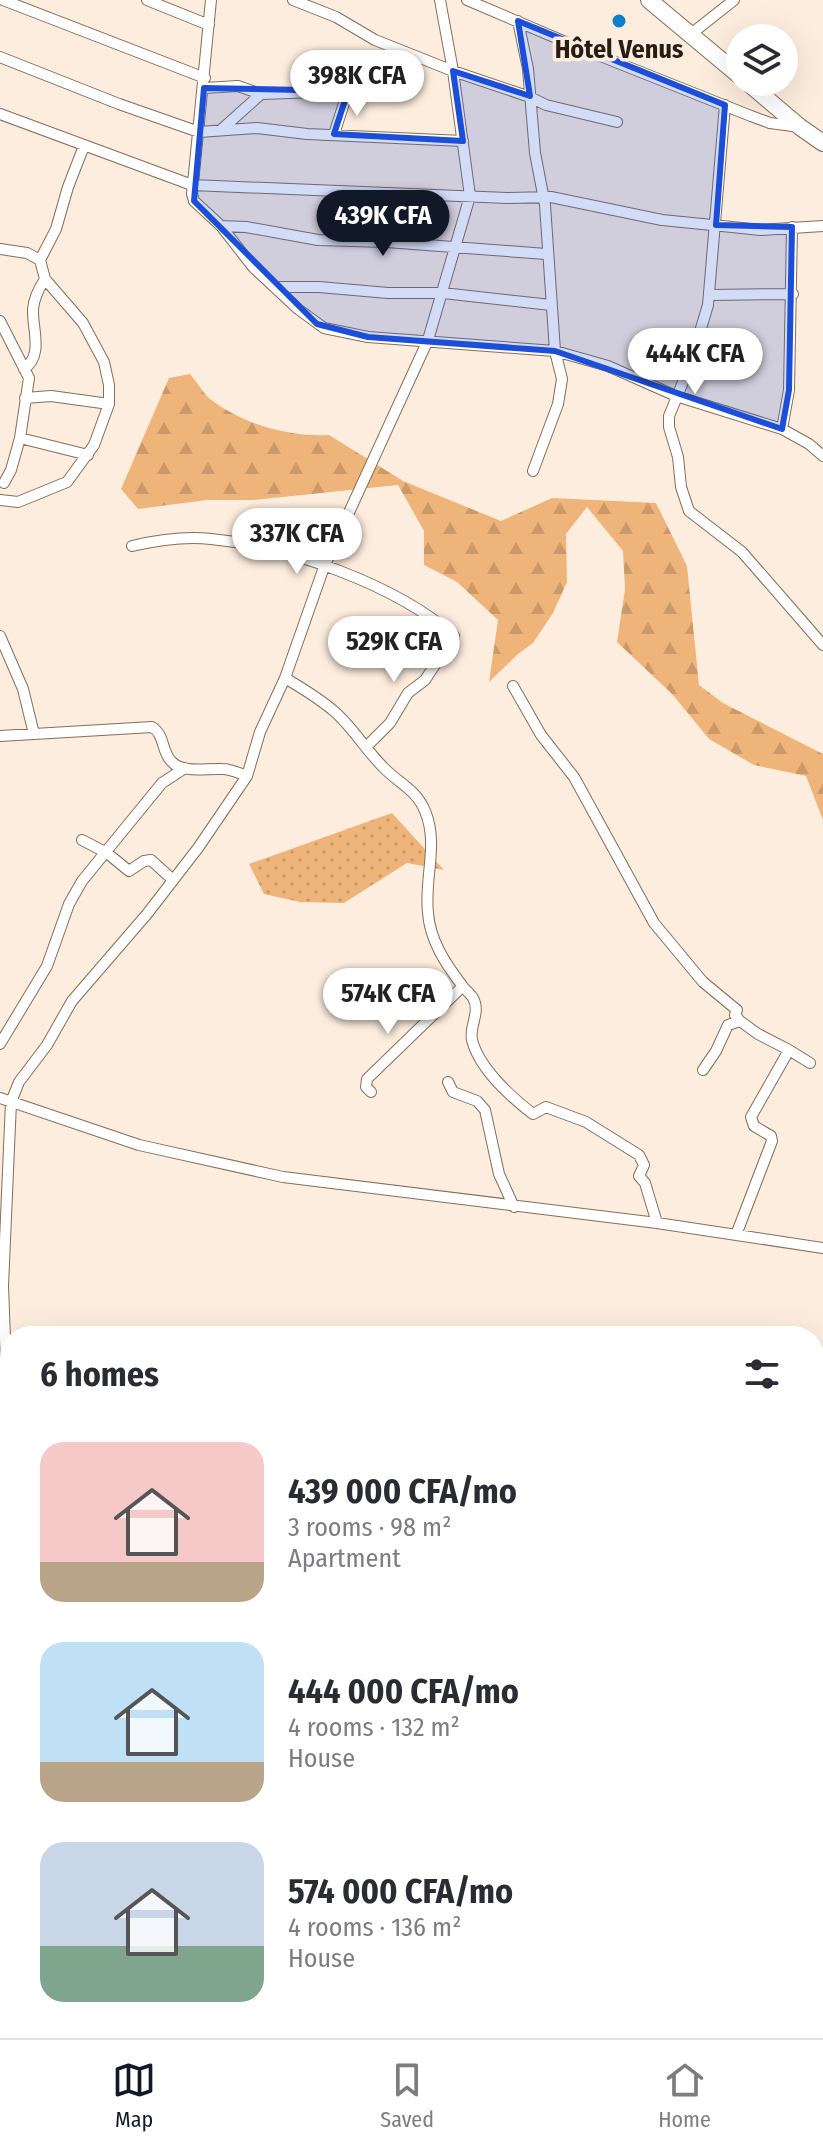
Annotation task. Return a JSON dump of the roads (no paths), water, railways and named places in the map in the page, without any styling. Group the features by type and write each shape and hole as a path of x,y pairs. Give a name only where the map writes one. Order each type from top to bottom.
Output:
{"highway":[{"path":"649,0 726,64"},
{"path":"763,96 823,143"}],"street":[{"path":"3,0 204,83 238,86 261,94 349,90 334,134"},
{"path":"147,0 209,25"},
{"path":"211,0 192,185 194,201 221,226 253,267 298,309 324,328 368,337 555,351 620,370 676,396 782,429 823,456"},
{"path":"293,0 336,17 375,40 453,71 546,105 617,122"},
{"path":"5,1326 3,1286 11,1102 19,1082 47,1045 72,1001 198,848 247,776 260,732 285,678 324,567 428,340 470,196 440,0"},
{"path":"467,0 770,123 800,127"},
{"path":"691,34 734,0"},
{"path":"518,21 543,197 555,351 562,388 533,471"},
{"path":"0,57 199,132 257,128 463,141"},
{"path":"220,131 261,94"},
{"path":"725,105 709,295 698,344 671,406 669,427 678,457 684,501 689,511 742,552 823,645"},
{"path":"0,114 192,185 543,197 662,220 760,230 823,226"},
{"path":"0,500 18,502 67,482 99,435 109,404 107,374 91,336 74,311 45,279 40,260 56,229 84,146"},
{"path":"221,226 246,227 318,240 546,254"},
{"path":"782,429 789,390 792,227"},
{"path":"0,249 27,253 40,260"},
{"path":"24,369 32,364 34,358 36,331 33,304 45,279"},
{"path":"277,287 443,293 551,305"},
{"path":"709,295 793,294"},
{"path":"0,321 29,378 20,438 11,470 2,480 18,502"},
{"path":"25,398 51,396 109,404"},
{"path":"20,438 88,455"},
{"path":"132,546 178,538 210,538 278,552 381,588 422,611 454,636 451,647 440,657 425,680 408,693 390,723 366,747"},
{"path":"0,636 23,689 34,734"},
{"path":"285,678 337,714 383,767 414,793 426,813 432,859 428,915 437,949 473,998 476,1006 472,1039 497,1082 508,1095 533,1114 546,1107 567,1113 639,1155 644,1165 639,1176 645,1183 657,1223"},
{"path":"513,686 541,735 574,777 654,923 703,982 737,1010 735,1015 740,1021 810,1063"},
{"path":"0,736 152,727 159,731 170,760 185,768 222,769 247,776"},
{"path":"0,1044 47,966 69,904 82,881 162,783 185,768"},
{"path":"82,840 107,853 129,871 151,860 173,880"},
{"path":"371,1092 366,1087 367,1079 462,987"},
{"path":"703,1070 728,1025 740,1021"},
{"path":"736,1235 772,1141 771,1136 754,1126 751,1117 789,1050"},
{"path":"448,1082 453,1092 477,1101 485,1110 499,1174 514,1207"},
{"path":"0,1098 139,1145 283,1177 657,1223 823,1248"}],"place":[{"name":"Hôtel Venus","path":"619,21"}]}
